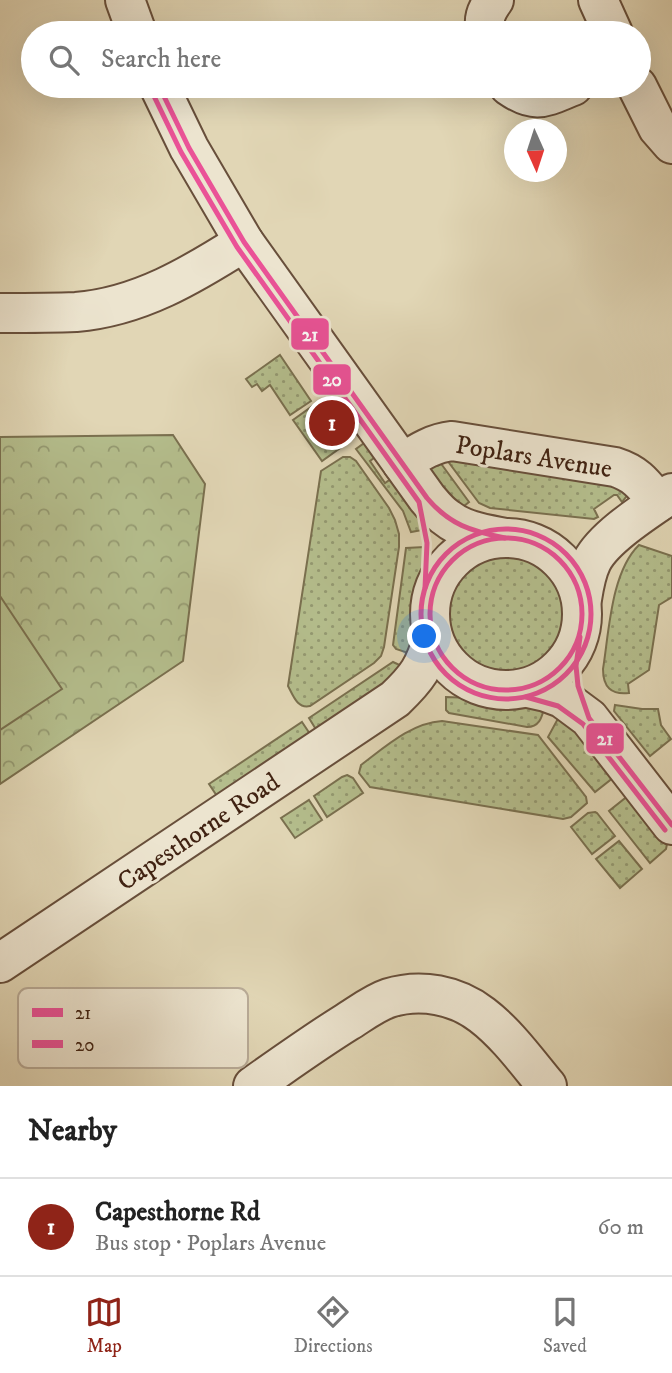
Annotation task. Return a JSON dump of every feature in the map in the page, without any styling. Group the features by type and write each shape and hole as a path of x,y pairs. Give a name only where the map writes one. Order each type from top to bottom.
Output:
{"street":[{"path":"125,0 133,21"},
{"path":"485,21 486,10 494,0"},
{"path":"598,0 608,21"},
{"path":"165,98 189,148 244,242 427,498 444,517 456,524 476,532 545,548 562,561 575,579 582,599"},
{"path":"643,98 658,128 672,145"},
{"path":"0,313 77,312 130,301 166,288 244,242"},
{"name":"Poplars Avenue","path":"402,463 432,445 452,441 615,467 638,478 653,506"},
{"path":"427,498 437,546 434,589 429,613 433,637 443,658 459,675 481,687 504,691 528,688 551,677 569,659 580,637"},
{"path":"434,589 444,569 461,552 482,541 577,538 601,533 653,506"},
{"path":"589,718 578,686 576,666 587,575 593,559 604,545 653,506"},
{"name":"Capesthorne Road","path":"1,960 395,699 422,670 433,637"},
{"name":"Capesthorne Road","path":"395,699 436,688 481,687"},
{"path":"528,688 562,698 589,718 672,825"},
{"path":"253,1086 319,1039 372,1006 389,998 428,993 466,1004 483,1015 547,1086"}],"green space":[{"path":"280,355 311,401 290,415 270,385 262,391 257,384 252,387 246,379"},
{"path":"314,405 343,446 322,461 293,420"},
{"path":"173,435 205,484 183,661 0,784 0,437"},
{"path":"367,441 378,455 370,461 385,483 395,476 417,514 422,530 411,532 403,511 356,449"},
{"path":"434,454 469,502 459,510 428,467"},
{"path":"444,456 620,479 629,493 622,502 614,495 594,509 598,517 594,519 490,508 479,503"},
{"path":"343,457 356,461 389,508 399,534 399,547 381,656 310,706 306,706 296,701 288,686 321,471"},
{"path":"639,545 672,556 672,597 659,605 649,670 628,684 629,693 617,693 606,685 603,675 610,621 622,571"},
{"path":"424,547 418,635 414,655 396,649 393,645 406,548"},
{"path":"507,551 531,556 552,569 565,590 570,614 565,638 552,659 531,672 507,677 483,672 462,659 449,638 444,614 449,590 462,569 483,556"},
{"path":"0,596 62,689 0,730"},
{"path":"393,662 406,668 320,736 309,718"},
{"path":"446,697 524,700 545,705 538,723 527,727 449,713 446,710"},
{"path":"615,705 658,709 661,725 671,739 650,756 614,711"},
{"path":"561,713 614,777 595,792 548,737"},
{"path":"442,721 538,735 586,797 587,803 571,817 563,819 370,787 359,773 361,765 399,737 420,726"},
{"path":"302,722 314,740 221,802 209,784"},
{"path":"347,775 353,778 363,793 327,817 314,796"},
{"path":"629,795 667,844 666,849 650,863 609,811"},
{"path":"309,800 322,820 295,838 281,818"},
{"path":"595,812 615,836 592,854 571,827 588,813"},
{"path":"619,841 642,869 620,888 596,859"}],"transit line":[{"name":"20","path":"155,98 181,152 237,247 419,502 427,543 425,588"},
{"name":"21","path":"165,98 189,148 244,242 427,498 444,515 462,526 505,538"},
{"name":"20","path":"506,529 539,535 566,554 585,581 591,614 585,647 566,674 539,693 506,699 473,693 446,674 427,647 421,614 427,581 446,554 473,535 506,529"},
{"name":"21","path":"506,538 535,544 560,560 576,585 582,614 576,643 560,668 535,684 506,690 477,684 452,668 436,643 430,614 436,585 452,560 477,544 506,538"},
{"name":"21","path":"580,637 576,666 578,686 589,718 672,825"},
{"name":"20","path":"526,697 558,706 583,724 665,830"}],"place":[{"name":"Capesthorne Rd","path":"332,423"}]}
